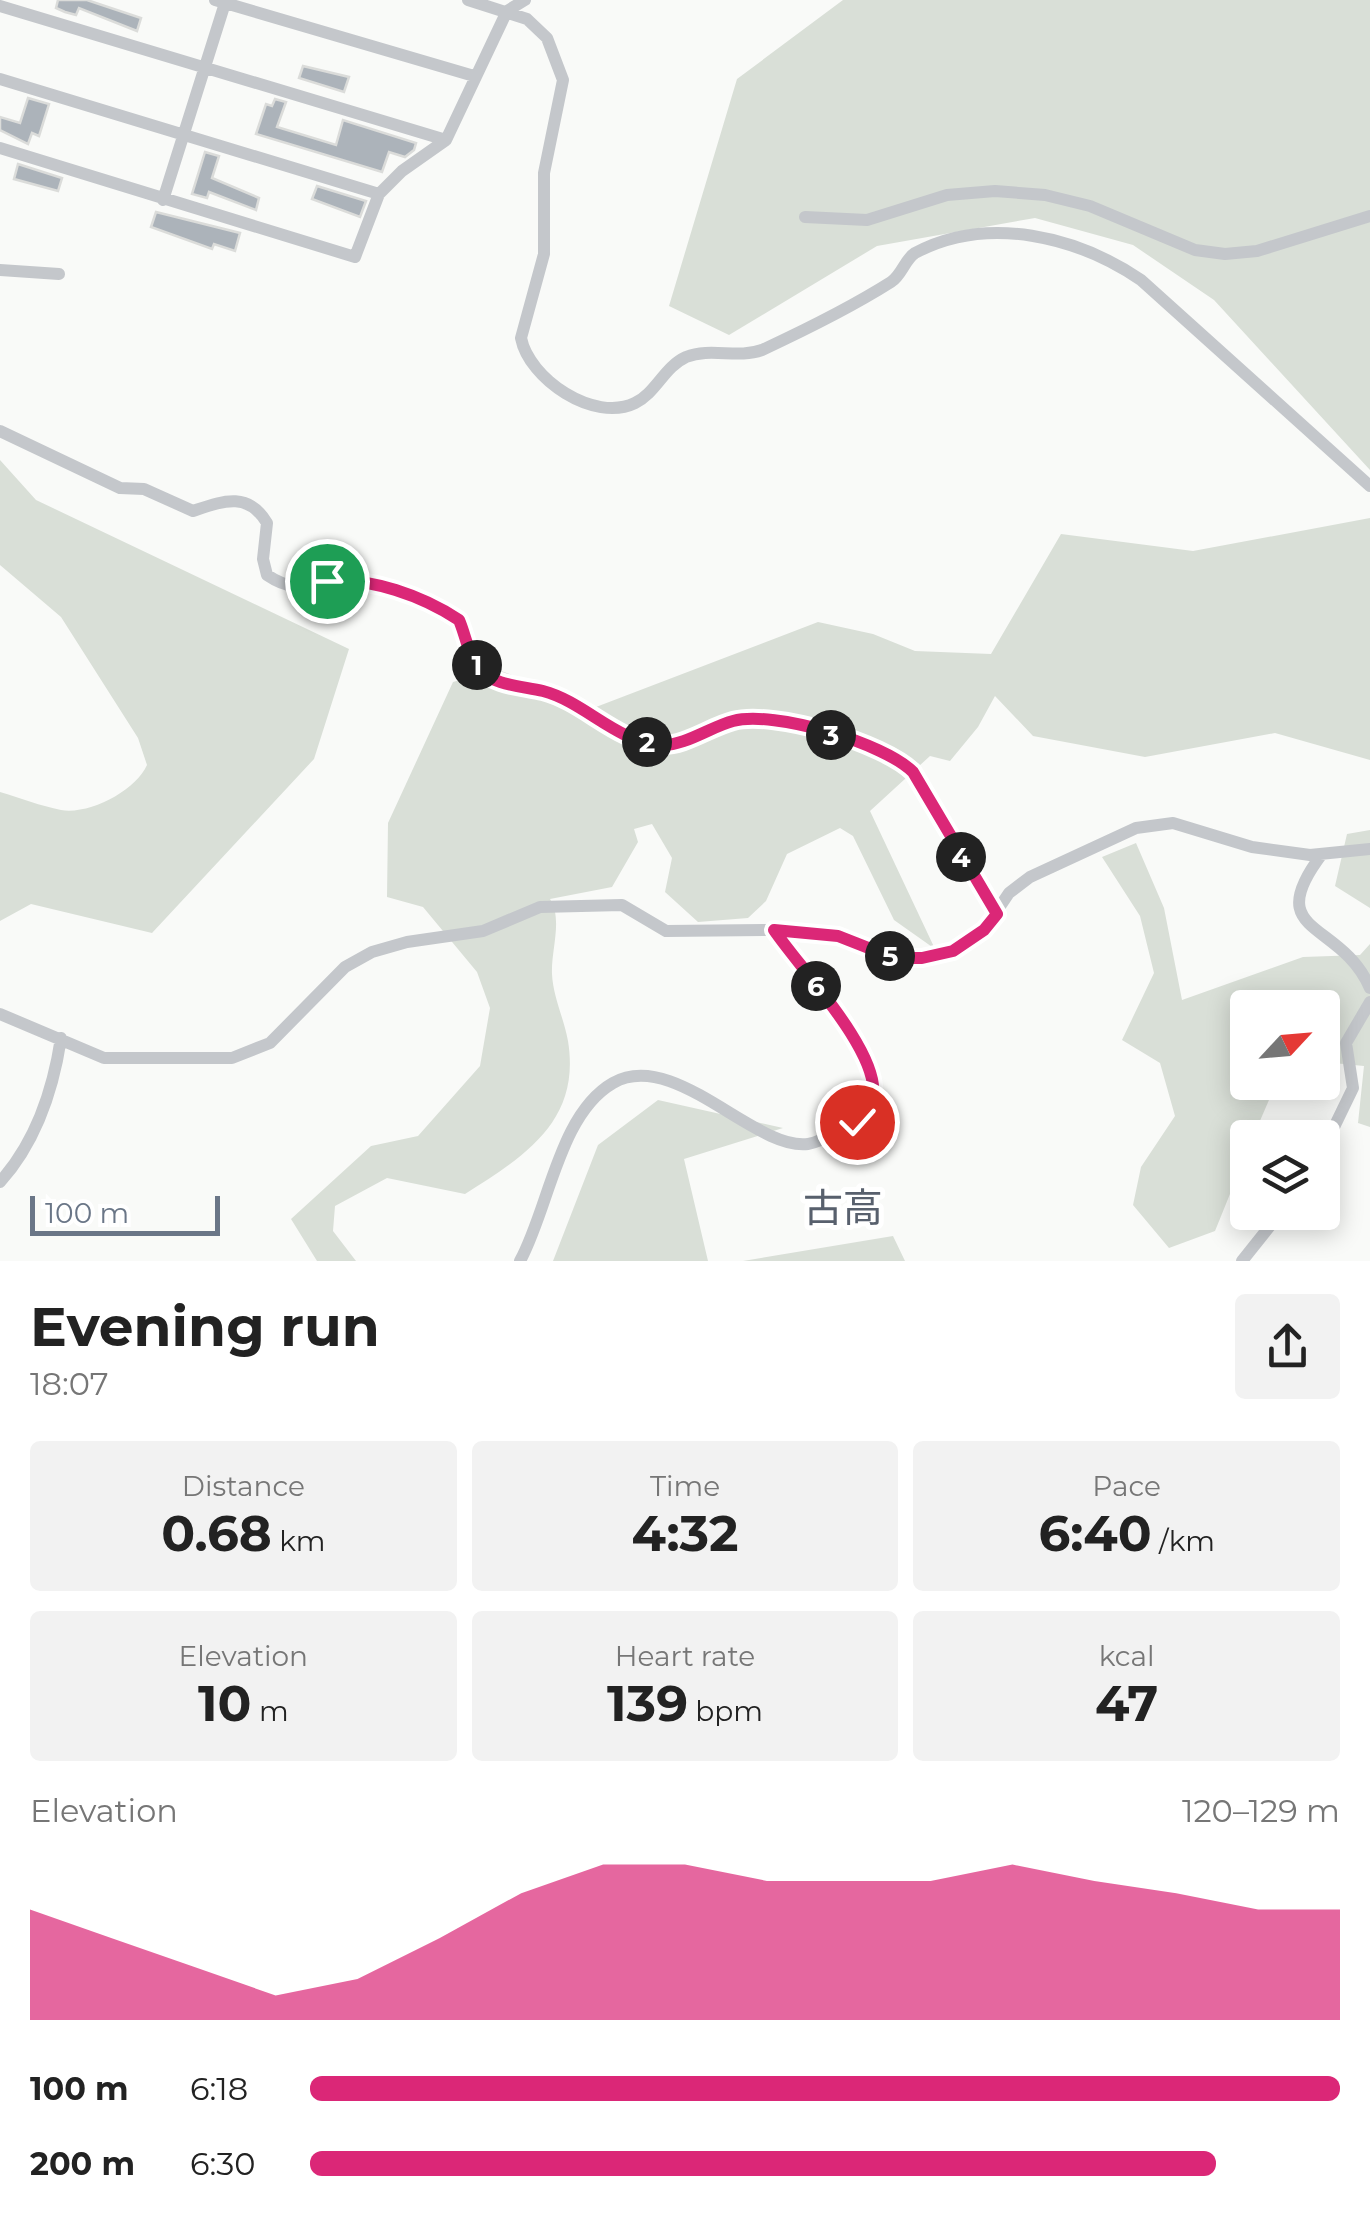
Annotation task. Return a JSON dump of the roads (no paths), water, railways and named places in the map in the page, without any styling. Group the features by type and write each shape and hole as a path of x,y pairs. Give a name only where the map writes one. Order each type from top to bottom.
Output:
{"street":[{"path":"468,0 527,19 547,38 563,80 544,173 544,254 522,326 524,351 546,379 598,407 632,405 683,358 762,350 896,279 912,254 957,239 1016,234 1059,240 1109,259 1244,369 1370,486"},
{"path":"0,148 354,257 379,194 402,170 446,140 507,11 525,0"},
{"path":"163,200 206,67 222,1 474,76"},
{"path":"0,6 446,140"},
{"path":"0,78 379,194"},
{"path":"805,217 866,220 962,194 1045,195 1090,206 1195,250 1224,254 1257,251 1370,216"},
{"path":"0,270 59,274"},
{"path":"0,430 120,488 144,489 194,511 230,499 246,502 267,523 263,560 266,575 282,586 297,589 327,581 361,582 438,606 459,620 468,649 488,676 559,696 640,741 665,745 736,719 762,719 868,745 900,760 913,772 997,914"},
{"path":"0,1014 104,1058 232,1058 270,1043 345,967 372,952 407,942 482,931 540,908 622,906 666,931 774,930 838,936 894,958 922,958 953,951 984,930 1009,892 1030,877 1136,828 1173,824 1252,847 1322,854 1370,848"},
{"path":"1322,854 1301,882 1296,906 1300,918 1341,945 1361,967 1370,988"},
{"path":"520,1261 535,1234 571,1130 591,1099 630,1075 646,1074 670,1081 782,1139 804,1145 857,1122 868,1108 872,1075 838,1011 800,968 774,930"},
{"path":"1338,1120 1353,1088 1346,1042 1370,1002"},
{"path":"0,1182 13,1168 50,1096 61,1038"},
{"path":"1242,1261 1267,1230"}],"district":[{"name":"古高","path":"843,1208"}]}
